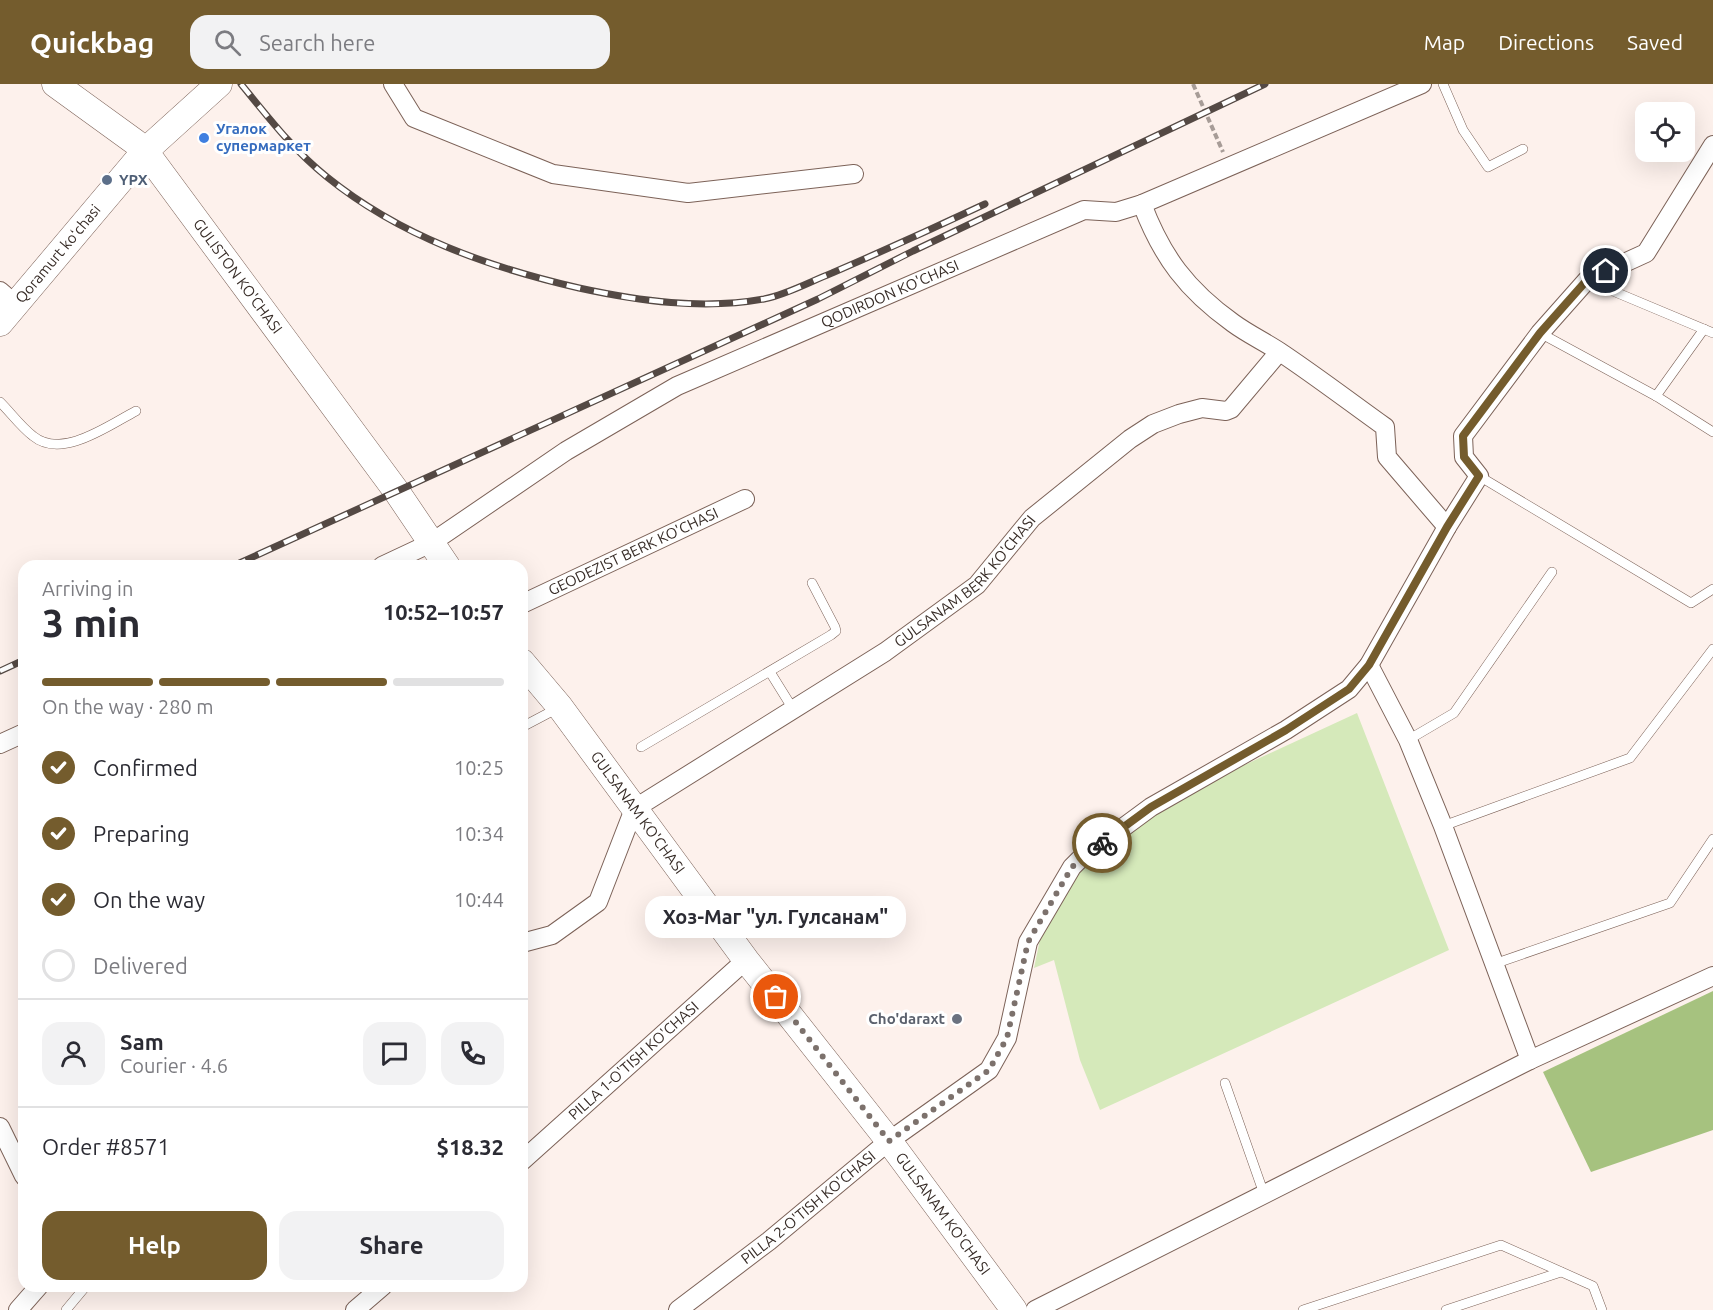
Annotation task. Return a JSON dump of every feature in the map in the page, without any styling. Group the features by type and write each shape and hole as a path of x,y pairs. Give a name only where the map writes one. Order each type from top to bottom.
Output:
{"main road":[{"name":"GULISTON KO'CHASI","path":"55,84 140,147 397,492 431,543"},
{"name":"Qoramurt koʻchasi","path":"4,303 197,84"},
{"name":"Qoramurt koʻchasi","path":"140,147 219,84"},
{"path":"431,543 443,560"},
{"name":"GULSANAM KO'CHASI","path":"528,669 560,707 746,960 889,1141 1014,1310"}],"street":[{"path":"393,84 414,118 553,174 688,193 854,174"},
{"name":"QODIRDON KO'CHASI","path":"395,560 431,543 566,451 678,386 1084,210 1116,212 1142,204 1422,84"},
{"path":"1479,476 1464,457 1463,436 1540,333 1587,280 1646,253 1713,145"},
{"path":"1142,204 1169,261 1209,305 1385,427 1387,457 1447,527"},
{"name":"GULSANAM BERK KO'CHASI","path":"634,810 885,652 977,585 1032,518 1130,439 1154,424 1179,414 1202,408 1226,411 1231,409 1279,352"},
{"name":"PILLA 2-O'TISH KO'CHASI","path":"678,1310 769,1241 889,1141 989,1070 1007,1038 1028,942 1072,867 1151,807 1286,730 1349,689 1369,665 1447,527 1479,476"},
{"name":"GEODEZIST BERK KO'CHASI","path":"528,601 745,499"},
{"path":"1369,665 1408,740 1443,826 1530,1060"},
{"path":"0,744 18,736"},
{"path":"528,941 552,935 598,902 634,810"},
{"name":"PILLA 1-O'TISH KO'CHASI","path":"528,1156 746,960"},
{"path":"1035,1310 1530,1060 1713,976"},
{"path":"0,1127 18,1164"},
{"path":"18,1310 34,1292"},
{"path":"355,1310 376,1292"}],"lane":[{"path":"1443,84 1463,130 1488,167 1523,149"},
{"path":"1587,280 1708,331 1656,396"},
{"path":"1540,333 1656,396 1713,432"},
{"path":"0,402 34,438 51,444 74,443 136,411"},
{"path":"1479,476 1691,603 1713,589"},
{"path":"1408,740 1454,713 1552,572"},
{"path":"641,747 836,631 812,582"},
{"path":"1443,826 1630,759 1713,649"},
{"path":"770,672 792,709"},
{"path":"528,724 560,707"},
{"path":"1494,964 1670,903 1713,839"},
{"path":"1225,1083 1264,1194"},
{"path":"1303,1310 1501,1245 1593,1286 1602,1310"},
{"path":"1446,1310 1561,1272"},
{"path":"66,1310 81,1292"}],"path":[{"path":"1193,84 1229,166"}],"green space":[{"path":"1357,713 1449,950 1100,1110 1080,1060 1054,960 1034,968 1043,925 1079,871 1188,791"},
{"path":"1713,991 1713,1130 1591,1172 1543,1072"}],"railway":[{"path":"241,84 303,156 355,198 384,216 415,233 479,259 545,280 625,297 694,304 741,302 773,297 851,265 985,204"},
{"path":"246,560 818,299 913,251 1265,84"},
{"path":"0,671 18,663"}],"way so far":[{"path":"776,997 889,1141 989,1070 1007,1038 1028,942 1072,867 1102,843"}],"place":[{"name":"Угалок супермаркет","path":"204,138"},
{"name":"YPX","path":"107,180"},
{"name":"Хоз-Маг \"ул. Гулсанам\"","path":"776,997"},
{"name":"Cho'daraxt","path":"957,1019"}],"route":[{"path":"1102,843 1151,807 1286,730 1349,689 1369,665 1447,527 1479,476 1464,457 1463,436 1540,333 1587,280 1606,271"}]}
